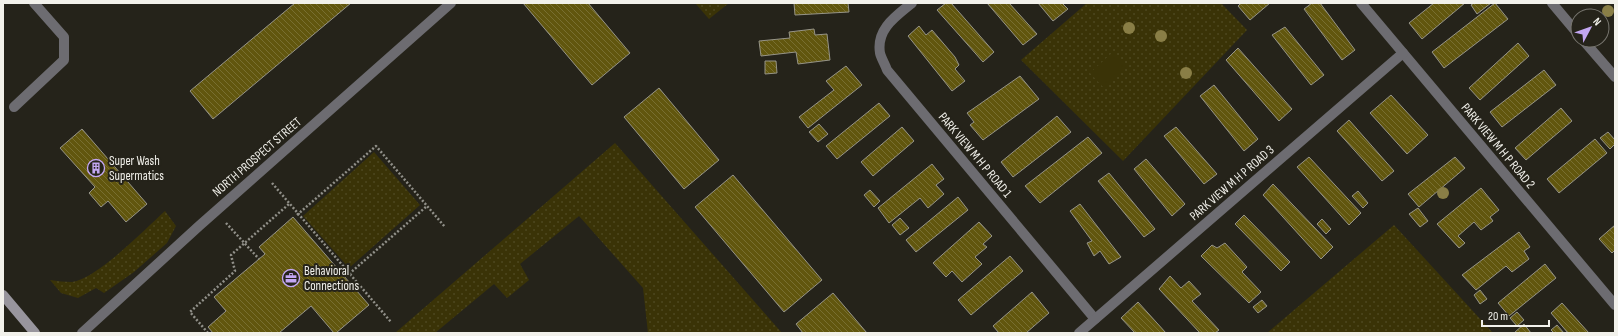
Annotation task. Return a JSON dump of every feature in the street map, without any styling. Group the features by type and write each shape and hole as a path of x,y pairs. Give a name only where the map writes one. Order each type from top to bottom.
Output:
{"main road":[{"path":"3,295 35,333"}],"street":[{"path":"14,107 64,60 64,37 34,3"},
{"name":"NORTH PROSPECT STREET","path":"82,333 215,211 451,3"},
{"name":"PARK VIEW M H P ROAD 1","path":"912,3 891,21 881,35 880,53 888,70 1095,319"},
{"name":"PARK VIEW M H P ROAD 2","path":"1361,3 1615,305"},
{"path":"1552,3 1570,24"},
{"path":"1590,48 1615,77"},
{"name":"PARK VIEW M H P ROAD 3","path":"1079,333 1403,53"}],"path":[{"path":"297,214 376,146 445,227"},
{"path":"262,170 297,214 391,322"},
{"path":"208,333 190,312 235,271 231,255 289,204"},
{"path":"349,274 427,206"},
{"path":"215,211 259,259"}],"shaded area":[{"path":"695,3 729,3 709,19"},
{"path":"1087,3 1221,3 1247,30 1123,161 1021,60"},
{"path":"1112,53 1126,68 1104,88 1090,73"},
{"path":"615,143 782,333 648,333 643,288 579,216 520,264 529,280 507,298 494,284 435,333 395,333"},
{"path":"374,152 420,205 349,268 303,216"},
{"path":"165,211 176,226 167,243 134,272 104,293 96,288 78,298 61,293 50,280 72,282 82,279 94,272 133,241"},
{"path":"1394,225 1493,333 1267,333"}],"building":[{"path":"295,3 351,3 213,119 190,91"},
{"path":"523,3 588,3 630,53 592,85"},
{"path":"794,3 848,3 849,12 795,15"},
{"path":"946,3 951,3 994,52 983,62 937,10"},
{"path":"987,3 1009,3 1037,34 1023,45"},
{"path":"1038,3 1062,3 1068,9 1053,21"},
{"path":"1241,3 1270,3 1250,20 1238,6"},
{"path":"1312,3 1320,3 1355,50 1342,60 1304,9"},
{"path":"1434,3 1465,3 1422,39 1409,23"},
{"path":"1474,3 1491,3 1477,14 1471,5"},
{"path":"1495,3 1508,19 1444,68 1432,52"},
{"path":"919,26 926,35 932,30 955,57 959,65 955,69 965,81 952,91 908,36"},
{"path":"1285,27 1324,75 1311,85 1272,35"},
{"path":"814,29 815,35 827,34 830,60 798,64 796,52 761,56 759,41 790,38 789,32"},
{"path":"1518,43 1529,56 1480,100 1469,88"},
{"path":"1238,48 1292,109 1279,121 1226,60"},
{"path":"765,61 776,61 777,73 765,74"},
{"path":"846,66 862,85 808,128 799,117 834,90 826,81"},
{"path":"1544,70 1556,85 1502,127 1490,112"},
{"path":"1020,76 1039,99 983,140 970,125 974,122 967,113"},
{"path":"1214,85 1258,139 1244,151 1200,96"},
{"path":"659,88 719,160 684,189 624,117"},
{"path":"1391,95 1428,135 1407,154 1370,113"},
{"path":"879,103 890,116 837,159 826,146"},
{"path":"1561,108 1572,121 1526,160 1515,148"},
{"path":"1057,116 1071,132 1013,177 1001,162"},
{"path":"1349,120 1394,171 1382,181 1337,131"},
{"path":"819,124 828,134 818,142 809,132"},
{"path":"902,127 914,141 873,176 861,162"},
{"path":"1176,127 1217,174 1204,184 1164,136"},
{"name":"Super Wash Supermatics","path":"82,129 147,204 126,222 108,201 101,207 89,193 95,187 60,148"},
{"path":"1608,132 1615,140 1615,144 1610,149 1600,138"},
{"path":"1088,137 1102,153 1040,203 1025,186"},
{"path":"1595,139 1607,153 1559,193 1547,179"},
{"path":"1309,157 1361,213 1349,225 1297,167"},
{"path":"1455,157 1465,168 1419,207 1408,194"},
{"path":"1146,159 1185,204 1172,216 1134,169"},
{"path":"932,164 944,179 936,185 944,194 928,208 920,198 889,223 878,208"},
{"path":"1109,173 1155,229 1144,237 1098,181"},
{"path":"733,175 822,280 784,312 695,207"},
{"path":"1273,184 1333,247 1321,259 1263,195"},
{"path":"1481,188 1499,210 1490,217 1493,221 1481,230 1474,222 1458,236 1465,243 1459,248 1437,224"},
{"path":"870,190 880,201 874,207 864,195"},
{"path":"1358,191 1368,203 1363,208 1352,196"},
{"path":"958,197 968,210 916,252 906,240"},
{"path":"1080,204 1121,257 1109,264 1100,251 1094,256 1087,243 1092,241 1070,211"},
{"path":"1418,208 1428,221 1420,227 1409,214"},
{"path":"1244,215 1290,262 1281,271 1235,224"},
{"name":"Behavioral Connections","path":"293,217 369,305 336,333 334,333 311,306 279,333 213,333 208,327 226,311 214,297 265,254 259,247"},
{"path":"900,218 909,228 900,235 892,225"},
{"path":"1322,219 1331,229 1326,234 1317,224"},
{"path":"979,222 992,236 983,244 987,247 975,257 982,264 962,282 952,271 946,277 933,263"},
{"path":"1615,225 1615,250 1612,253 1599,239"},
{"path":"1519,232 1530,247 1524,251 1529,259 1512,272 1506,266 1476,290 1462,275"},
{"path":"1225,243 1247,267 1242,272 1261,292 1249,303 1201,256 1212,245 1217,248"},
{"path":"1010,256 1023,271 971,315 958,300"},
{"path":"1545,264 1556,278 1509,316 1498,303"},
{"path":"1170,276 1181,288 1189,281 1201,294 1192,301 1219,330 1215,333 1200,333 1159,289"},
{"path":"1480,290 1487,299 1480,304 1474,295"},
{"path":"1032,292 1049,313 1026,333 999,333 993,326"},
{"path":"833,293 867,333 803,333 796,324"},
{"path":"1262,300 1267,306 1258,313 1253,307"},
{"path":"1138,302 1166,333 1135,333 1121,318"},
{"path":"1562,303 1589,333 1568,333 1551,313"},
{"path":"1517,312 1524,320 1517,326 1510,318"},
{"path":"1524,324 1531,333 1514,333"},
{"path":"1557,325 1564,333 1554,333 1551,330"}],"place":[{"name":"Super Wash Supermatics","path":"96,168"},
{"name":"Behavioral Connections","path":"291,278"}]}
